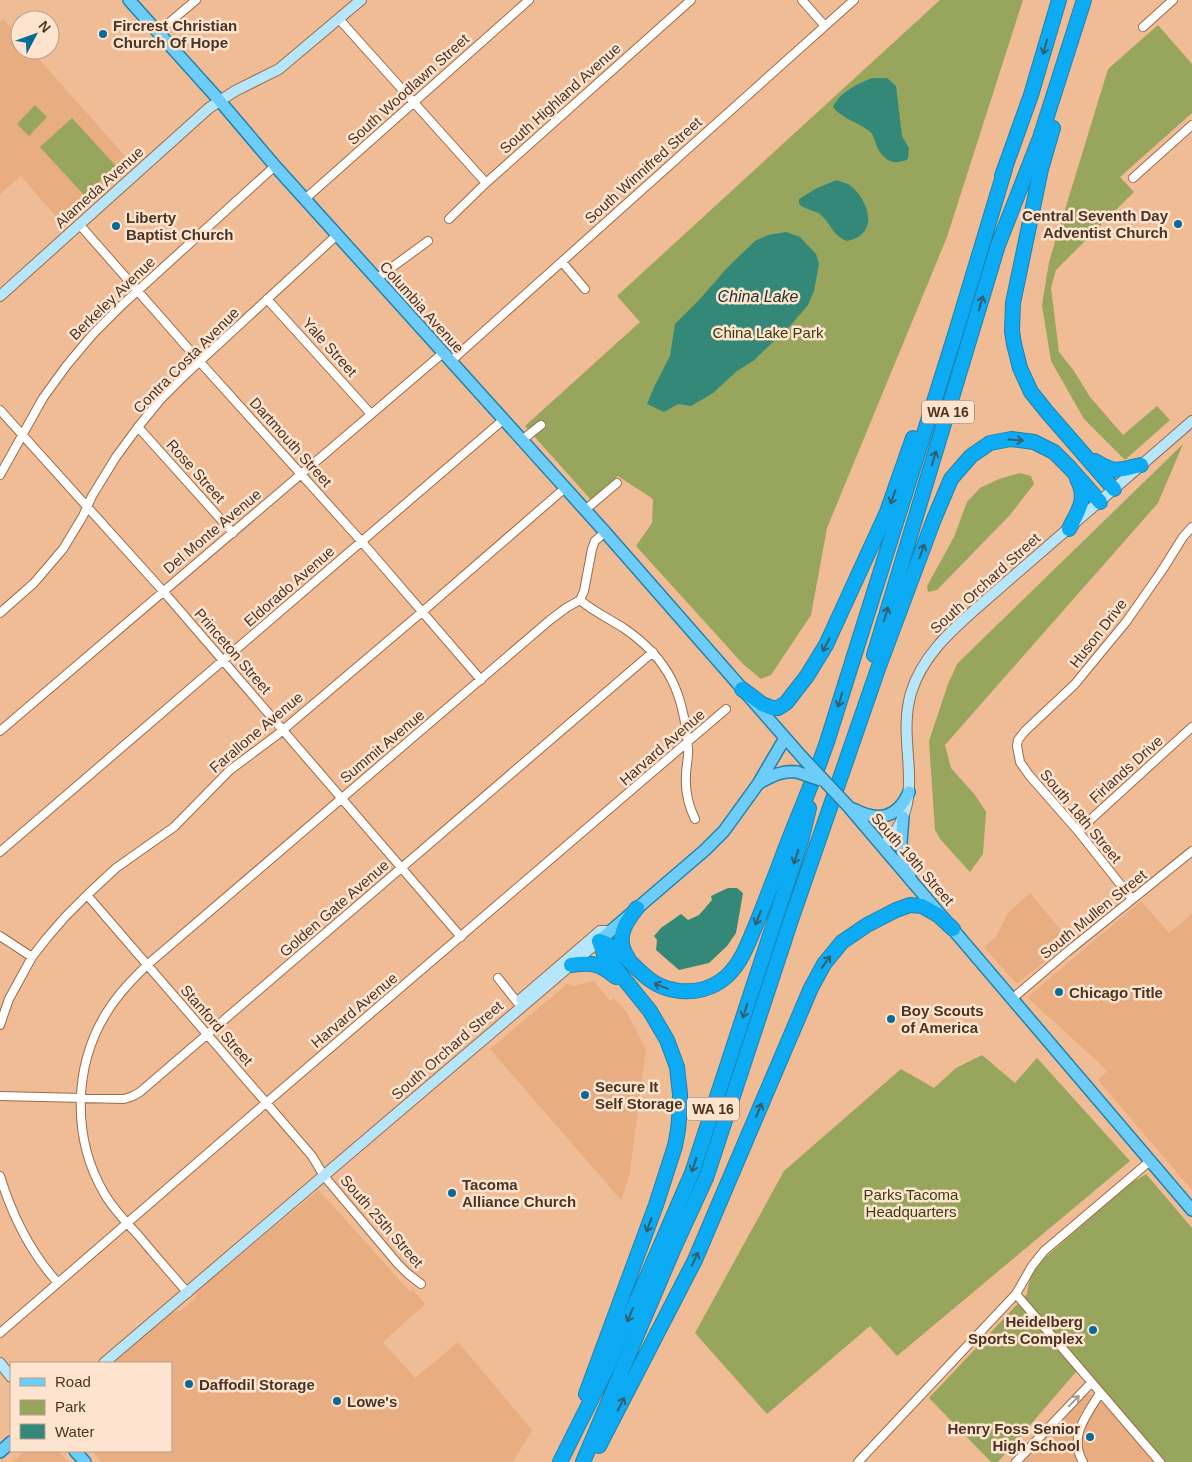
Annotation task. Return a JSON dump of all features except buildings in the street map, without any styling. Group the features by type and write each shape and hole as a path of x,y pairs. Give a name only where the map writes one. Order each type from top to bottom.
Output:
{"highway":[{"name":"WA 16","path":"560,1462 609,1364 692,1174 801,840 827,742 1005,169 1031,95 1058,0"},
{"name":"WA 16","path":"583,1462 706,1178 823,828 998,245 1040,138 1085,0"},
{"path":"1085,0 1068,77 1041,169 1013,303 1012,331 1020,368 1032,392 1047,412 1114,488"},
{"path":"742,690 762,704 772,708 782,706 807,676 826,645 887,512 966,289 1005,169"},
{"path":"823,828 879,666 951,479 971,456 990,443 1011,438 1034,442 1054,452 1100,502"},
{"path":"1080,450 1106,468 1116,471 1141,465"},
{"path":"1069,529 1082,502 1082,488 1070,468"},
{"path":"600,940 612,946 655,984 668,989 693,992 703,990 719,982 732,971 746,949 827,742"},
{"path":"590,1462 695,1260 811,988 824,964 842,942 867,925 910,905 922,906 933,911 953,929"},
{"path":"633,965 623,949 622,936 628,919 638,908"},
{"path":"560,1462 656,1205 678,1130 680,1094 677,1067 667,1040 654,1016 604,954 600,940"},
{"path":"571,965 590,963 603,967 637,995"}],"main road":[{"path":"129,0 219,100"},
{"name":"Alameda Avenue","path":"0,296 219,100 279,69 361,0"},
{"name":"Columbia Avenue","path":"219,100 275,166 605,532"},
{"name":"South Orchard Street","path":"882,846 892,837 907,808 909,792 908,704 923,665 939,644 959,624 1192,421"},
{"name":"South 19th Street","path":"605,532 742,690 823,780 852,809 1192,1210"},
{"name":"South Orchard Street","path":"105,1362 638,908 715,840 732,821 758,784 785,738"},
{"path":"758,784 781,772 789,771 823,780"},
{"path":"852,809 870,816 880,817 900,806 909,792"},
{"path":"903,818 902,851 912,881"},
{"path":"512,1014 513,1006 539,982 600,931 610,931"},
{"path":"0,1363 10,1376"},
{"path":"0,1452 10,1443"},
{"path":"76,1452 85,1462"}],"street":[{"path":"158,32 196,0"},
{"name":"South Woodlawn Street","path":"305,199 529,0"},
{"name":"South Highland Avenue","path":"449,219 486,183 691,0"},
{"path":"802,0 825,26"},
{"name":"South Winnifred Street","path":"451,362 854,0"},
{"path":"1143,27 1173,0"},
{"path":"340,19 486,183"},
{"path":"1133,178 1192,125"},
{"name":"Berkeley Avenue","path":"0,476 43,398 67,365 98,329 137,291 275,166"},
{"name":"Dartmouth Street","path":"79,224 362,542 481,680"},
{"name":"Contra Costa Avenue","path":"0,613 23,593 53,561 71,536 116,457 161,399 267,298 337,235"},
{"path":"376,279 428,241"},
{"path":"562,262 585,289"},
{"name":"Yale Street","path":"267,298 371,414"},
{"name":"Del Monte Avenue","path":"0,731 443,352"},
{"name":"Princeton Street","path":"0,410 163,591 461,937"},
{"name":"Eldorado Avenue","path":"0,852 503,420"},
{"path":"522,440 541,425"},
{"name":"Rose Street","path":"138,427 233,533"},
{"path":"585,510 617,482"},
{"name":"Farallone Avenue","path":"0,1025 9,999 32,957 58,924 87,895 116,868 174,827 230,770 422,612 565,488"},
{"name":"Huson Drive","path":"1017,746 1018,740 1025,731 1075,684 1126,622 1183,537 1192,527"},
{"path":"605,532 595,542 592,549 584,591 580,600 627,631 653,652 668,672 683,710 688,744 686,787 689,807 694,819"},
{"name":"Summit Avenue","path":"188,1293 127,1223 105,1194 90,1162 83,1132 80,1097 90,1046 98,1029 114,1001 147,965 556,616 580,600"},
{"name":"Golden Gate Avenue","path":"0,1096 124,1099 140,1092 653,652"},
{"name":"Harvard Avenue","path":"0,1332 688,744 726,709"},
{"name":"Firlands Drive","path":"1078,831 1192,727"},
{"name":"South 18th Street","path":"1017,746 1020,762 1029,775 1078,831 1132,899"},
{"name":"South Mullen Street","path":"1012,999 1192,851"},
{"name":"Stanford Street","path":"87,895 312,1156 324,1176"},
{"path":"0,936 32,957"},
{"path":"498,978 518,1002"},
{"path":"858,1462 1016,1294 1032,1266 1048,1246 1150,1161"},
{"path":"0,1176 16,1221 32,1249 58,1283"},
{"name":"South 25th Street","path":"324,1176 398,1264 421,1284"},
{"path":"1016,1294 1160,1462"},
{"path":"1016,1462 1091,1383"},
{"path":"1083,1462 1076,1446 1079,1432 1082,1423 1100,1393"}],"shaded area":[{"path":"3,19 10,27 10,60 40,60 132,164 64,226 21,176 0,194 0,22"},
{"path":"1030,893 1070,941 1018,983 984,947 996,937 1008,913"},
{"path":"1141,901 1169,933 1192,914 1192,1190 1098,1080 1107,1071 1029,999 1030,995"},
{"name":"Secure It Self Storage","path":"594,981 610,1001 614,998 626,1011 646,1049 630,1172 621,1200 490,1049 567,984 574,986"},
{"path":"319,1190 410,1292 413,1290 425,1304 383,1342 415,1378 458,1342 532,1430 513,1462 102,1462 93,1452 172,1452 172,1362 113,1362 173,1312 180,1311 195,1299 197,1291"},
{"name":"Henry Foss Senior High School","path":"1091,1394 1106,1405 1156,1462 1022,1462 1085,1396"},
{"path":"24,1452 59,1452 68,1462 12,1462"}],"green space":[{"name":"China Lake Park","path":"940,0 1023,0 947,237 827,528 811,615 771,675 761,679 743,664 636,546 652,523 653,499 618,476 592,501 525,426 640,322 617,296"},
{"path":"1158,25 1192,64 1192,113 1120,177 1134,192 1056,270 1051,288 1059,352 1074,371 1090,397 1123,435 1157,406 1170,420 1125,460 1084,419 1051,361 1042,305 1049,262 1108,69"},
{"path":"35,105 47,117 29,136 17,124"},
{"path":"72,118 116,166 84,195 40,147"},
{"path":"1183,444 1158,503 945,745 951,768 975,795 986,812 983,854 970,872 940,839 935,830 929,741 948,684 957,664"},
{"path":"1020,473 1031,476 1034,484 1010,515 937,590 928,592 927,586 954,537 967,502 980,488 999,479"},
{"name":"Parks Tacoma Headquarters","path":"982,1055 1015,1083 1037,1058 1130,1161 897,1356 870,1326 767,1414 695,1333 784,1171 901,1069 934,1088 956,1068"},
{"name":"Heidelberg Sports Complex","path":"1146,1174 1192,1228 1192,1462 1165,1462 1082,1365 998,1462 991,1462 929,1398 1027,1294 1031,1276 1041,1261 1128,1185"}],"water":[{"path":"872,78 887,78 896,86 902,136 909,148 908,159 894,162 886,159 877,147 870,132 840,114 833,107 836,101 845,93"},
{"path":"837,180 849,185 856,191 865,204 867,211 867,225 864,232 857,238 847,241 835,232 821,215 799,204 799,199 817,188"},
{"name":"China Lake","path":"786,232 800,237 816,254 819,264 814,291 808,305 790,326 753,361 737,371 713,393 691,406 678,404 664,412 647,404 670,356 675,324 755,241 768,235"},
{"path":"728,888 737,888 743,893 736,933 727,946 709,963 679,970 656,950 657,940 654,936 661,928 681,914 688,920 699,915 712,900 711,896"}],"place":[{"name":"Fircrest Christian Church Of Hope","path":"103,34"},
{"name":"Central Seventh Day Adventist Church","path":"1178,224"},
{"name":"Liberty Baptist Church","path":"116,226"},
{"name":"Chicago Title","path":"1059,992"},
{"name":"Boy Scouts of America","path":"891,1019"},
{"name":"Secure It Self Storage","path":"585,1095"},
{"name":"Tacoma Alliance Church","path":"452,1193"},
{"name":"Heidelberg Sports Complex","path":"1093,1330"},
{"name":"Daffodil Storage","path":"189,1384"},
{"name":"Lowe's","path":"337,1401"},
{"name":"Henry Foss Senior High School","path":"1090,1437"}]}
